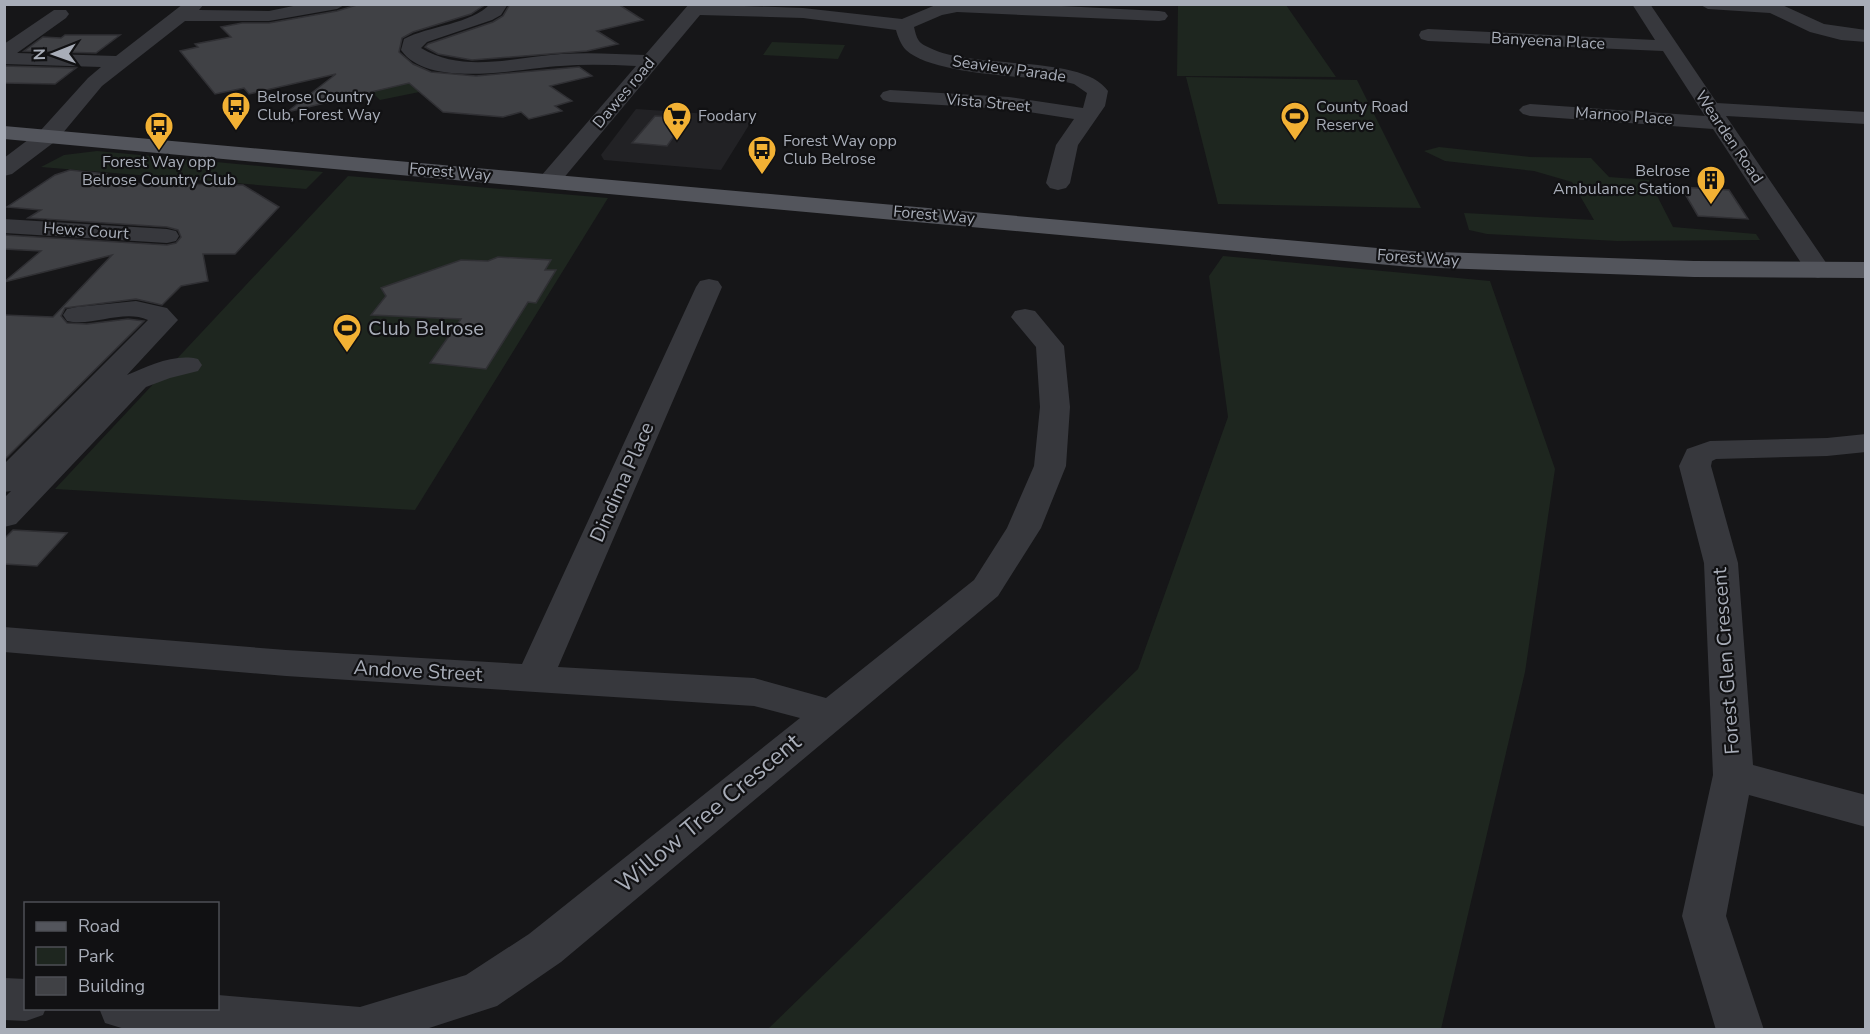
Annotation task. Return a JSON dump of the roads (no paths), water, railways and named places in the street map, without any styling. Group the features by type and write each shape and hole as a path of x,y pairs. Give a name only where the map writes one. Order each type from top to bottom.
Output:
{"main road":[{"name":"Forest Way","path":"4,117 55,128 555,173 1474,246 1811,261 1866,270"},
{"name":"Forest Way","path":"4,132 55,128"},
{"name":"Forest Way","path":"1811,261 1866,252"}],"street":[{"path":"4,169 55,128 95,82 189,10 269,16 337,4"},
{"path":"499,4 494,14 480,20 420,37 411,44 411,50 432,63 470,70 530,61 566,59 651,62"},
{"name":"Wearden Road","path":"1641,4 1811,261"},
{"path":"1708,4 1773,8 1817,28 1840,34 1866,36"},
{"path":"697,7 803,14 904,25 938,10 957,6 1159,16"},
{"name":"Dawes road","path":"555,173 697,7"},
{"path":"4,52 60,14"},
{"path":"1124,35 1128,15"},
{"name":"Seaview Parade","path":"904,25 908,40 915,49 942,60 1039,70 1081,80 1098,91 1095,106 1067,145 1058,183"},
{"name":"Banyeena Place","path":"1428,35 1669,46"},
{"path":"527,52 566,59"},
{"path":"4,58 120,62"},
{"name":"Vista Street","path":"890,96 1009,103 1087,115"},
{"name":"Marnoo Place","path":"1530,110 1866,118"},
{"name":"Hews Court","path":"4,226 168,236"},
{"name":"Dindima Place","path":"535,677 709,287"},
{"path":"4,483 164,320 156,314 138,309 77,315"},
{"name":"Willow Tree Crescent","path":"145,1010 360,1029 480,991 545,948 830,713 986,588 1024,528 1050,466 1055,407 1050,346 1025,317"},
{"path":"4,517 136,381 161,371 188,365"},
{"name":"Forest Glen Crescent","path":"1740,1029 1704,916 1734,775 1720,563 1695,466 1698,456 1710,450 1866,443"},
{"name":"Andove Street","path":"4,639 286,663 754,692 830,713"},
{"path":"1734,775 1866,811"},
{"path":"4,999 24,1000"}],"place":[{"name":"Belrose Country Club, Forest Way","path":"236,132"},
{"name":"Foodary","path":"677,142"},
{"name":"County Road Reserve","path":"1295,142"},
{"name":"Forest Way opp Belrose Country Club","path":"159,152"},
{"name":"Forest Way opp Club Belrose","path":"762,176"},
{"name":"Belrose Ambulance Station","path":"1711,206"},
{"name":"Club Belrose","path":"347,354"}]}
